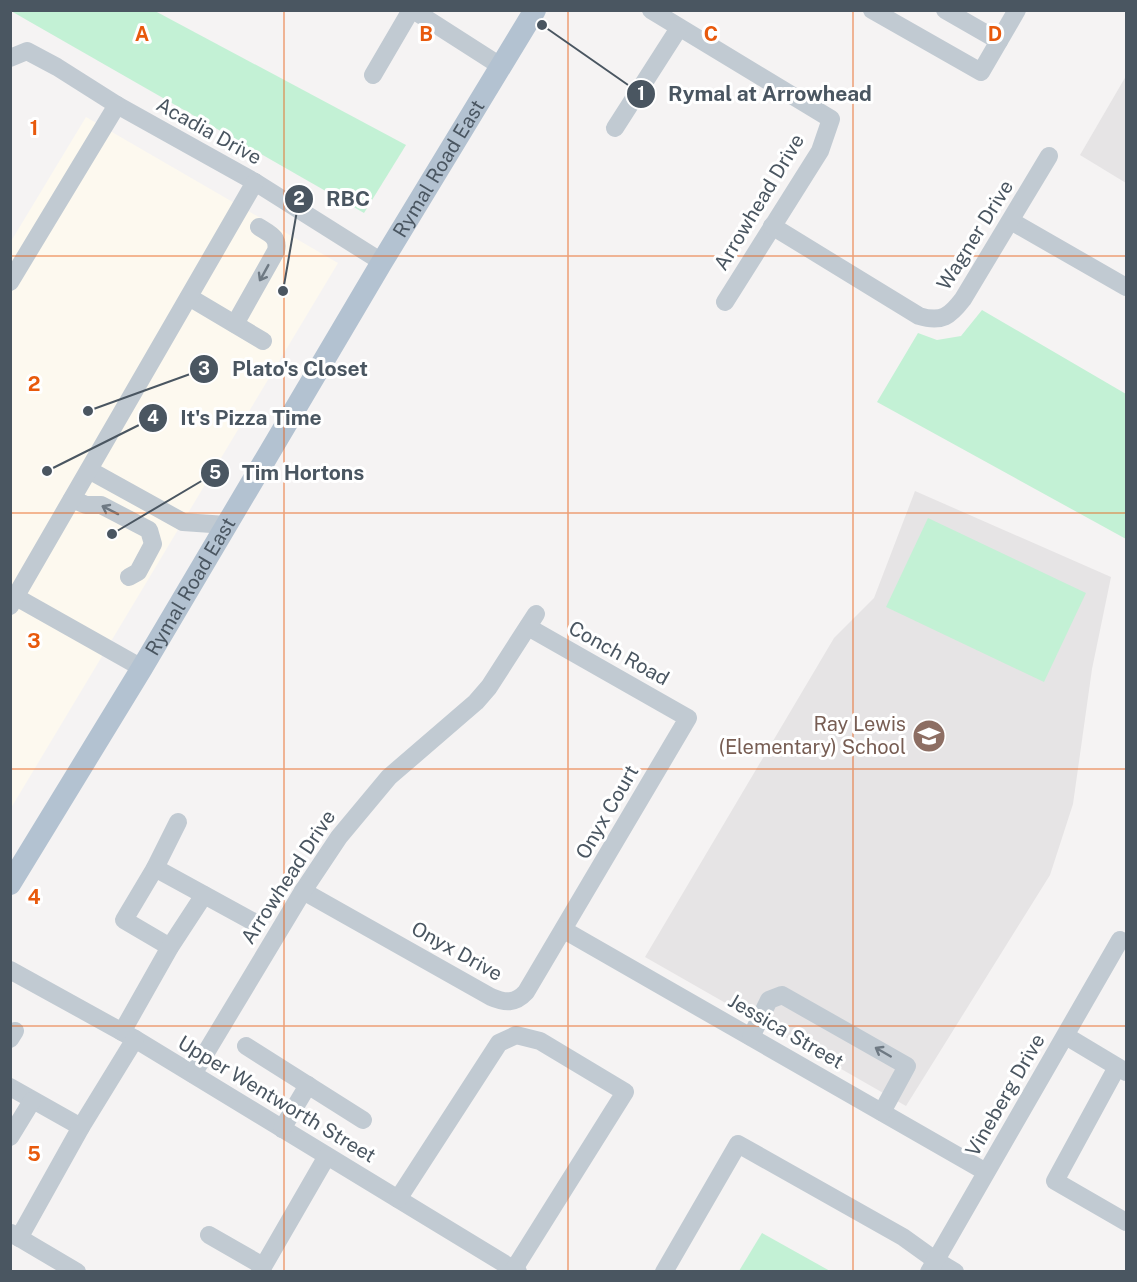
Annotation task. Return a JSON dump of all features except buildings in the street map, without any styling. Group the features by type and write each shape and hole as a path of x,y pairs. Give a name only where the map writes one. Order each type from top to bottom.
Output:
{"main road":[{"name":"Rymal Road East","path":"10,884 142,668 382,262 535,10"}],"street":[{"path":"373,75 412,10 502,67"},
{"name":"Arrowhead Drive","path":"651,10 831,119 820,151 725,302"},
{"path":"872,10 981,72 1017,10"},
{"path":"945,10 999,41"},
{"path":"615,128 679,28"},
{"name":"Acadia Drive","path":"10,58 27,51 57,67 117,105 255,182 382,262"},
{"path":"10,282 117,105"},
{"name":"Wagner Drive","path":"772,226 920,316 932,320 944,317 953,312 963,299 1049,156"},
{"path":"142,668 13,601 255,182"},
{"path":"1011,221 1126,287"},
{"path":"235,324 278,244 275,237 259,227"},
{"path":"189,297 263,341"},
{"path":"89,470 183,522 226,525"},
{"path":"72,499 86,505 101,505 148,530 153,544 138,572 129,577"},
{"name":"Arrowhead Drive","path":"193,1074 324,857 389,777 476,702 500,671 532,620"},
{"name":"Conch Road","path":"532,620 688,718"},
{"name":"Onyx Court","path":"564,930 688,718"},
{"path":"170,947 124,920 155,868 178,822"},
{"path":"155,868 252,921"},
{"name":"Onyx Drive","path":"303,891 491,997 505,1002 515,1001 526,992 564,930"},
{"path":"76,1272 15,1235 81,1127 170,947 204,895"},
{"name":"Jessica Street","path":"564,930 986,1172"},
{"name":"Vineberg Drive","path":"932,1266 1120,940"},
{"name":"Upper Wentworth Street","path":"10,970 128,1035 516,1270"},
{"path":"751,1037 769,1000 782,995 907,1066 882,1112"},
{"path":"398,1199 499,1043 516,1035 540,1041 625,1092 516,1270"},
{"path":"1066,1035 1122,1070 1055,1181 1126,1222"},
{"path":"246,1046 363,1120"},
{"path":"282,1129 308,1085"},
{"path":"10,1087 81,1127"},
{"path":"10,1137 32,1101"},
{"path":"664,1272 738,1144 903,1237 932,1266 956,1272"},
{"path":"209,1235 262,1269 327,1156"}],"shaded area":[{"path":"1126,76 1126,183 1080,155"},
{"path":"86,117 338,263 11,808 10,243"},
{"name":"Ray Lewis (Elementary) School","path":"915,491 1111,577 1092,669 1073,804 1050,875 906,1106 645,957 834,638 874,598"}],"green space":[{"path":"11,11 155,11 406,145 364,213"},
{"path":"982,310 1126,394 1126,539 877,402 918,333 937,340 961,336"},
{"path":"928,518 1086,593 1044,682 886,607"},
{"path":"762,1233 830,1271 739,1271"}],"place":[{"name":"Rymal at Arrowhead","path":"542,25"},
{"name":"RBC","path":"283,291"},
{"name":"Plato's Closet","path":"88,411"},
{"name":"It's Pizza Time","path":"47,471"},
{"name":"Tim Hortons","path":"112,534"},
{"name":"Ray Lewis (Elementary) School","path":"929,736"}]}
